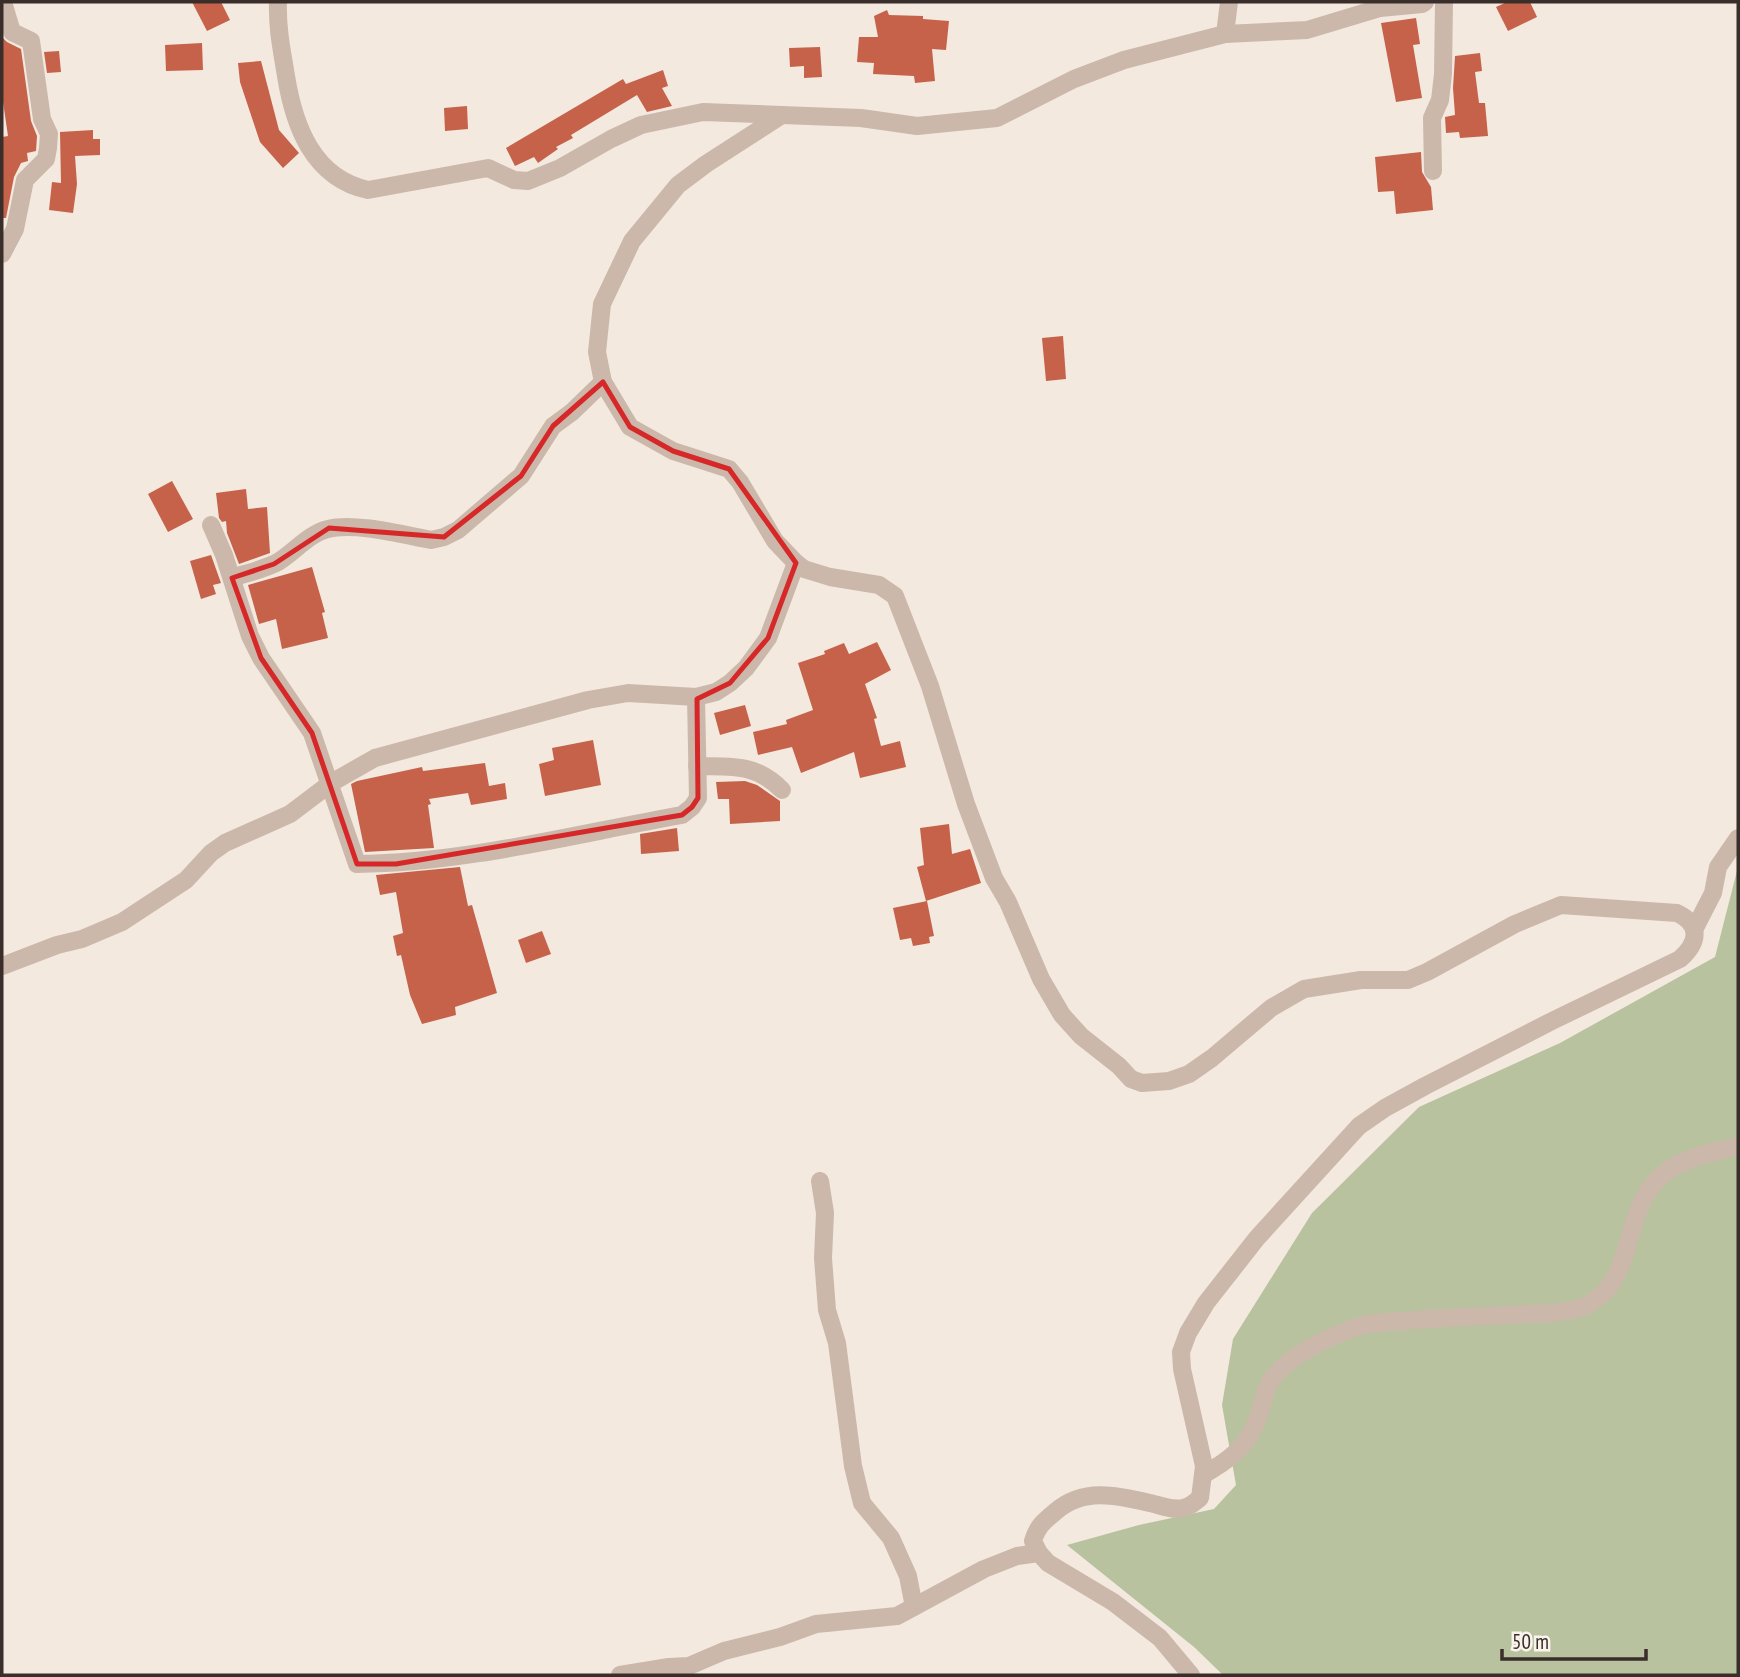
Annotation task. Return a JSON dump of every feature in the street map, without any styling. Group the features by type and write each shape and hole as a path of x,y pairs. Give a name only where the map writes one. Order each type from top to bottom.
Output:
{"street":[{"path":"2,254 15,229 15,218 25,180 46,159 50,134 42,119 31,41 12,32 3,2"},
{"path":"278,2 278,33 288,92 300,133 334,176 353,187 368,190 488,168 514,180 528,181 560,168 641,125 703,112 861,118 917,126 997,118 1074,79 1124,60 1224,34 1307,30 1380,8 1425,2"},
{"path":"1224,34 1229,2"},
{"path":"1433,171 1432,118 1440,100 1443,74 1444,2"},
{"path":"782,116 678,185 632,241 602,304 597,352 603,382 631,427 673,451 729,470 740,482 775,541 804,569 830,577 879,584 895,596 930,686 966,804 994,878 1008,902 1041,979 1073,1029 1131,1079 1142,1083 1169,1080 1189,1074 1271,1008 1304,989 1361,980 1408,979 1427,972 1504,929 1561,905 1677,913 1688,918 1694,930 1695,938 1690,950 1680,959 1553,1020 1385,1108 1359,1126 1257,1238 1206,1303 1188,1333 1181,1352 1182,1369 1204,1466 1200,1498 1187,1507 1172,1509 1096,1494 1060,1507 1037,1527 1033,1541 1048,1563 1113,1602 1160,1638 1191,1675"},
{"path":"232,578 274,564 320,531 329,528 346,526 431,540 451,533 521,476 553,426 603,382"},
{"path":"211,525 232,578 250,636 261,658 313,733 356,864 396,864 507,848 682,815 698,798 696,697"},
{"path":"2,966 57,945 82,939 122,922 186,880 211,853 225,843 282,819 331,783 375,758 588,700 628,693 696,697 716,692 746,668 768,638 796,563"},
{"path":"697,766 747,767 766,776 782,790"},
{"path":"1694,930 1713,893 1718,867 1738,838"},
{"path":"1203,1475 1240,1449 1251,1435 1267,1387 1275,1375 1318,1343 1363,1325 1572,1310 1591,1303 1613,1284 1639,1205 1657,1180 1670,1169 1693,1158 1738,1146"},
{"path":"820,1181 825,1213 823,1258 827,1310 837,1343 853,1466 863,1503 891,1538 908,1576 914,1607"},
{"path":"620,1675 690,1666 715,1654 780,1637 816,1624 897,1616 984,1569 1017,1556 1039,1553"}],"highlighted area":[{"path":"603,382 630,427 673,451 729,469 796,563 768,638 730,683 697,699 698,798 682,815 396,864 357,864 312,733 261,658 232,578 274,564 329,528 444,537 521,476 553,426"}],"green space":[{"path":"1738,867 1738,1675 1223,1675 1194,1647 1067,1545 1139,1525 1214,1509 1236,1485 1222,1405 1233,1339 1312,1213 1419,1107 1560,1043 1715,957"}],"building":[{"path":"192,2 221,2 230,20 207,31"},
{"path":"1507,2 1530,2 1537,17 1508,31 1496,7"},
{"path":"887,10 889,15 923,16 923,19 949,21 946,50 932,49 935,81 915,83 914,76 873,74 874,63 857,62 859,37 878,37 874,16"},
{"path":"1416,18 1420,44 1413,45 1422,98 1396,102 1381,23"},
{"path":"2,37 21,49 31,121 37,136 36,151 27,153 28,161 21,163 14,177 6,218 2,218 2,137 8,136 2,95"},
{"path":"202,43 203,70 166,71 165,45"},
{"path":"820,47 822,77 804,78 804,66 790,67 789,48"},
{"path":"59,51 61,72 47,73 44,52"},
{"path":"1480,53 1482,71 1475,72 1479,103 1485,103 1488,136 1460,138 1459,132 1446,133 1445,117 1455,115 1455,56"},
{"path":"261,61 279,130 299,153 283,168 260,142 240,82 238,63"},
{"path":"663,70 668,86 662,88 672,106 647,112 637,95 571,135 573,138 556,147 558,149 538,163 534,157 515,166 506,148 623,79 626,84"},
{"path":"467,106 468,129 445,131 444,108"},
{"path":"93,130 93,139 100,139 100,155 75,156 77,184 73,213 49,210 52,182 61,183 60,132"},
{"path":"1421,152 1422,172 1431,187 1433,210 1396,214 1394,191 1378,192 1375,157"},
{"path":"1063,336 1066,379 1046,381 1042,338"},
{"path":"172,481 193,519 168,532 148,494"},
{"path":"246,489 248,509 267,507 270,553 239,564 227,533 226,521 222,522 219,518 216,493"},
{"path":"211,555 221,583 213,585 216,594 201,599 190,561"},
{"path":"312,567 325,612 322,613 328,638 282,649 276,619 259,624 248,585"},
{"path":"877,642 891,670 865,684 877,718 874,719 881,746 900,741 906,767 860,778 854,752 801,773 792,747 758,755 753,732 787,724 786,720 813,710 798,663 825,654 824,651 844,643 849,654"},
{"path":"745,705 751,726 720,735 714,713"},
{"path":"593,740 601,785 545,796 539,764 554,760 552,748"},
{"path":"485,763 489,786 505,783 507,799 471,805 468,793 429,799 434,848 365,852 351,784 422,767 423,771"},
{"path":"745,781 757,785 780,801 780,821 730,824 729,799 718,799 716,782"},
{"path":"949,824 952,854 970,849 981,883 926,901 917,867 924,865 920,828"},
{"path":"677,828 679,851 641,854 640,834"},
{"path":"460,867 468,906 472,905 497,993 455,1007 456,1015 422,1024 410,995 401,955 397,956 393,936 403,933 396,892 380,895 376,875"},
{"path":"927,901 934,936 929,937 930,943 913,946 911,938 900,940 893,908"},
{"path":"542,931 551,954 526,963 518,940"}]}
